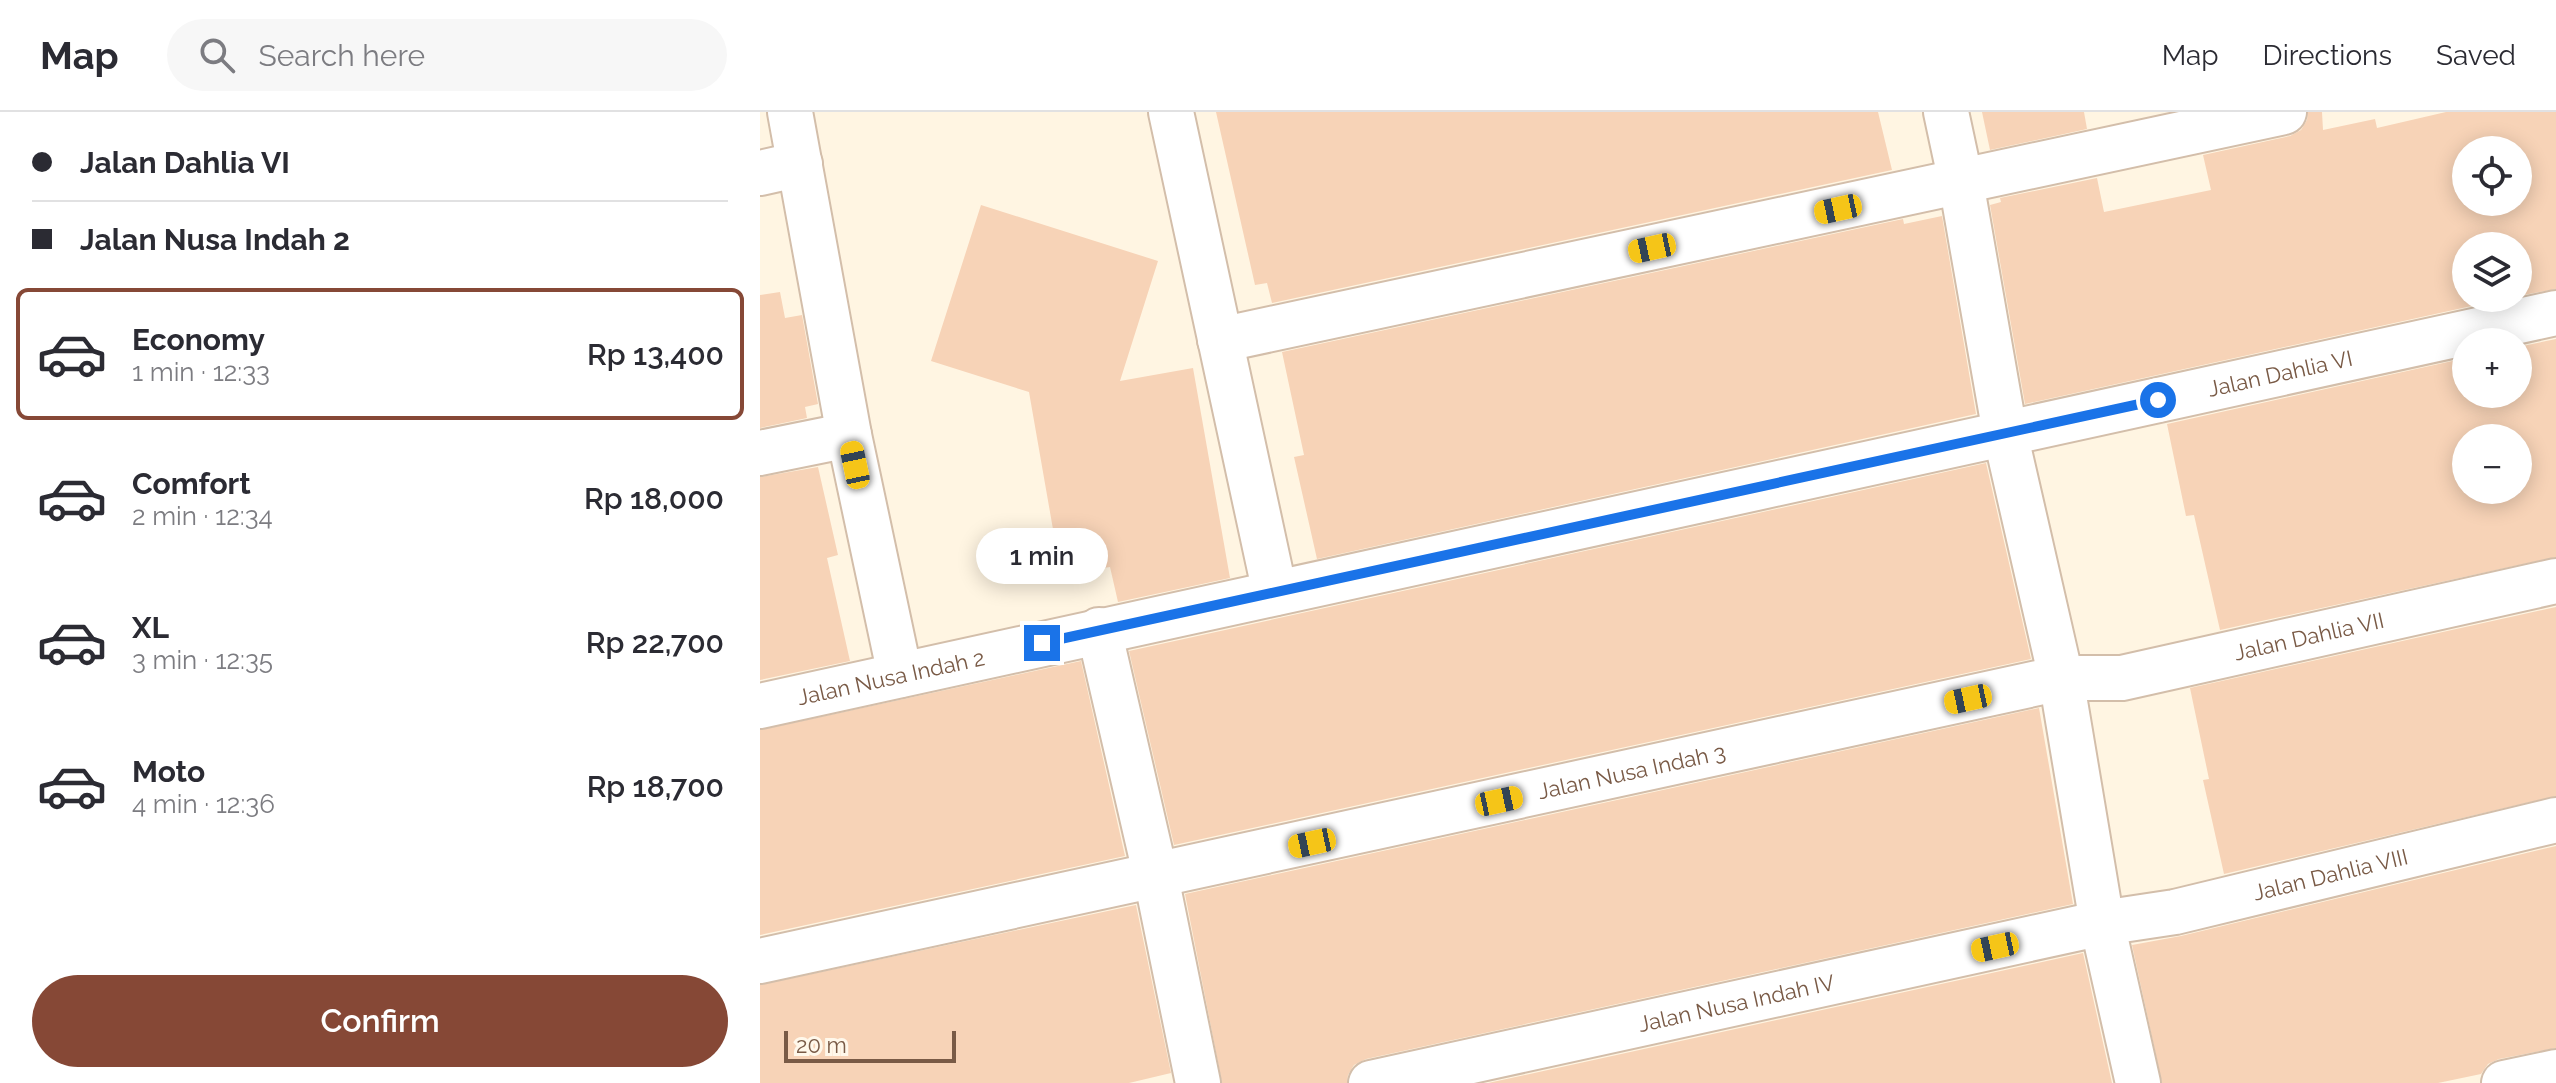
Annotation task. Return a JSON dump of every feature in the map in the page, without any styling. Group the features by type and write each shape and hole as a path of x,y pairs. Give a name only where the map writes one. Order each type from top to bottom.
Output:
{"street":[{"path":"790,112 780,168 849,435 900,675"},
{"path":"1171,112 1275,593"},
{"path":"1946,112 2005,433 2061,678 2102,923 2138,1083"},
{"path":"1220,340 2284,112"},
{"name":"Jalan Dahlia VI","path":"2005,433 2556,313"},
{"name":"Jalan Nusa Indah 2","path":"760,706 2005,433"},
{"path":"760,453 849,435"},
{"name":"Jalan Dahlia VII","path":"2061,678 2122,678 2556,581"},
{"path":"1099,630 1156,877 1198,1083"},
{"name":"Jalan Nusa Indah 3","path":"760,961 2061,678"},
{"name":"Jalan Dahlia VIII","path":"2102,923 2175,912 2556,820"},
{"name":"Jalan Nusa Indah IV","path":"1371,1083 2102,923"},
{"path":"2504,1083 2556,1072"}],"building":[{"path":"1216,112 1878,112 1892,170 1272,303 1267,283 1255,285"},
{"path":"1982,112 2084,112 2087,129 1990,150"},
{"path":"2308,112 2322,112 2323,130 2375,119 2377,128 2446,112 2556,112 2556,289 2532,293 2532,232 2452,232 2452,310 2025,404 1990,205 2001,202 2000,198 2097,178 2104,212 2211,190 2203,155 2290,136 2301,130"},
{"path":"981,205 1158,261 1120,381 1193,368 1230,578 1118,602 1110,567 1061,575 1029,392 931,361"},
{"path":"1942,216 1976,414 1317,559 1294,457 1304,455 1282,352 1903,219 1904,224"},
{"path":"780,292 785,318 802,315 818,404 805,407 807,418 760,428 760,295"},
{"path":"2556,339 2556,557 2220,630 2194,515 2186,516 2167,424 2452,361 2452,408 2532,408 2532,344"},
{"path":"1986,463 2031,659 1174,845 1129,651"},
{"path":"818,467 838,555 827,558 850,661 760,680 760,477"},
{"path":"2556,607 2556,796 2224,874 2203,780 2209,779 2190,688"},
{"path":"1081,661 1125,856 760,935 760,730"},
{"path":"2039,708 2073,904 1366,1059 1354,1065 1347,1083 1222,1083 1185,894"},
{"path":"2556,846 2556,1048 2499,1059 2488,1064 2481,1074 2438,1083 2162,1083 2132,945"},
{"path":"1136,905 1171,1073 1129,1083 760,1083 760,985"},
{"path":"2083,953 2112,1083 1488,1083"}],"route":[{"path":"1042,643 2158,400"}]}
